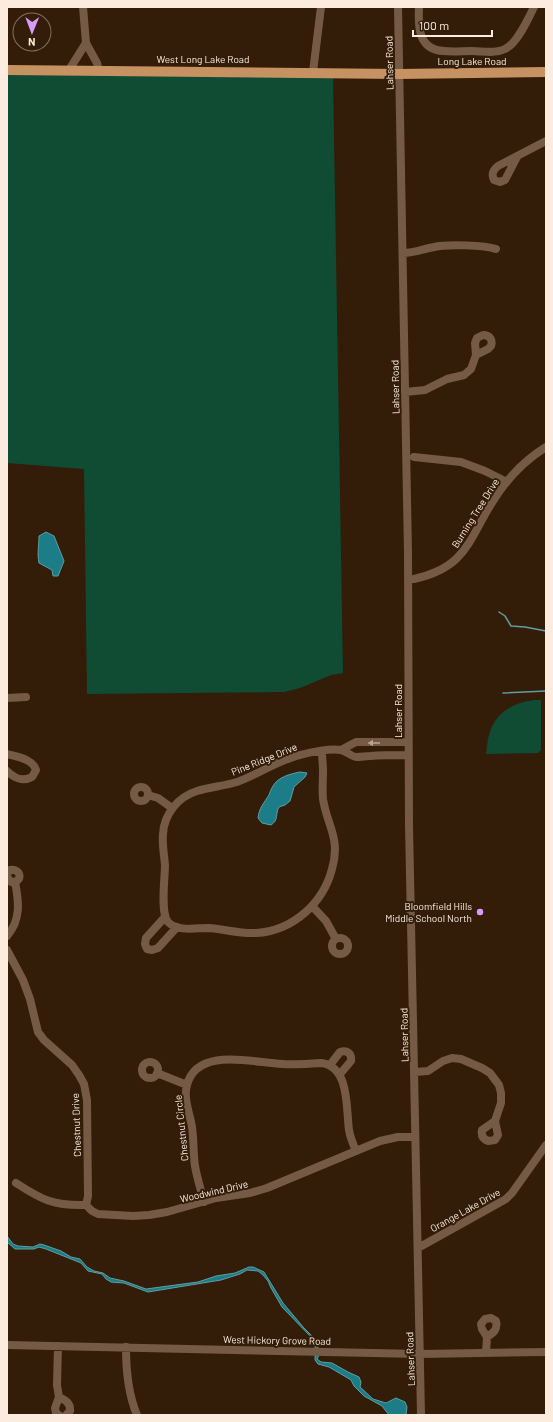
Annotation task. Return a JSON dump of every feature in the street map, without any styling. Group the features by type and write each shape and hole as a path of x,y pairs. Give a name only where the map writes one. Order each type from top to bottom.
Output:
{"main road":[{"name":"West Long Lake Road","path":"7,70 399,74"},
{"name":"Long Lake Road","path":"399,74 546,72"}],"street":[{"path":"83,7 86,43 97,63 99,71"},
{"path":"313,72 321,7"},
{"name":"Lahser Road","path":"398,7 409,581 408,755 421,1415"},
{"path":"419,7 419,31 426,43 431,47 443,51 496,52 505,50 513,43 534,7"},
{"path":"69,70 86,43"},
{"path":"517,157 546,141"},
{"path":"403,252 413,252 442,246 489,246 496,249"},
{"path":"405,392 425,390 447,379 464,375 471,369 476,354"},
{"name":"Burning Tree Drive","path":"414,579 444,568 461,555 474,537 493,501 507,482 526,462 546,447"},
{"path":"414,457 461,462 485,471 507,482"},
{"path":"7,698 26,697"},
{"name":"Pine Ridge Drive","path":"165,917 165,874 162,833 172,808 179,801 192,793 235,782 254,775 276,763 294,756 322,751 341,750 356,742 408,742"},
{"name":"Pine Ridge Drive","path":"341,750 356,757 408,755"},
{"path":"177,927 158,948 152,950 147,949 145,944 146,938 165,917 169,923 177,927 216,929 247,933 263,932 278,929 289,924 299,918 312,906 327,884 333,867 335,854 334,836 323,800 322,751"},
{"path":"7,754 30,762 36,771 32,777 24,780 14,777 7,771"},
{"path":"148,796 158,798 172,808"},
{"path":"7,874 13,869 18,871 20,878 15,882"},
{"path":"7,877 11,882 15,882"},
{"path":"7,936 15,924 18,912 18,897 15,882"},
{"path":"312,906 326,921 336,939"},
{"name":"Chestnut Drive","path":"7,950 25,985 40,1034 47,1043 72,1065 84,1084 87,1100 88,1196 86,1205"},
{"path":"340,1074 351,1061 349,1053 340,1052 330,1065 340,1074 346,1097 350,1134 356,1151"},
{"path":"415,1072 428,1071 443,1061 452,1058 461,1059 487,1070 497,1082 501,1093 495,1121"},
{"name":"Chestnut Circle","path":"204,1202 195,1166 193,1133 186,1096 187,1085 192,1074 198,1067 214,1061 238,1060 282,1064 321,1063 330,1065"},
{"path":"157,1073 187,1085"},
{"name":"Woodwind Drive","path":"16,1183 48,1202 66,1205 86,1205 98,1214 141,1215 167,1212 204,1202 262,1190 384,1140 415,1136"},
{"name":"Orange Lake Drive","path":"418,1248 506,1199 512,1193 546,1145"},
{"path":"486,1353 487,1337"},
{"name":"West Hickory Grove Road","path":"7,1345 420,1354 546,1352"},
{"path":"58,1346 57,1385 59,1397 55,1408 56,1413 59,1415"},
{"path":"126,1347 128,1383 136,1415"},
{"path":"59,1397 70,1406 70,1411 66,1415"}],"green space":[{"path":"7,73 333,78 343,673 331,675 300,688 284,692 87,694 84,469 7,463"},
{"path":"534,700 541,700 541,750 538,753 486,754 492,727 500,715 512,706"}],"water":[{"path":"46,532 54,536 64,561 58,576 53,576 52,570 39,563 39,536"},
{"path":"300,772 307,773 305,777 294,787 290,801 279,807 276,819 271,825 262,823 258,818 259,811 272,787 278,780 285,776"},
{"path":"7,1236 13,1244 18,1246 33,1247 40,1244 44,1245 61,1251 71,1257 80,1259 87,1267 94,1271 103,1273 110,1278 124,1281 146,1289 198,1282 253,1267 264,1272 283,1303 317,1341 319,1355 317,1359 321,1362 332,1363 359,1377 361,1382 360,1387 373,1399 386,1403 396,1398 405,1402 407,1407 406,1415 389,1415 382,1406 364,1396 354,1386 351,1380 329,1367 318,1364 315,1360 315,1345 312,1338 282,1307 268,1281 258,1271 247,1270 240,1274 221,1280 148,1292 124,1283 111,1282 102,1274 88,1271 81,1263 46,1249 39,1247 34,1249 15,1249 7,1242"}],"waterway":[{"path":"499,612 505,616 511,626 546,631"},
{"path":"503,693 546,691"}],"place":[{"name":"Bloomfield Hills Middle School North","path":"480,912"}]}
